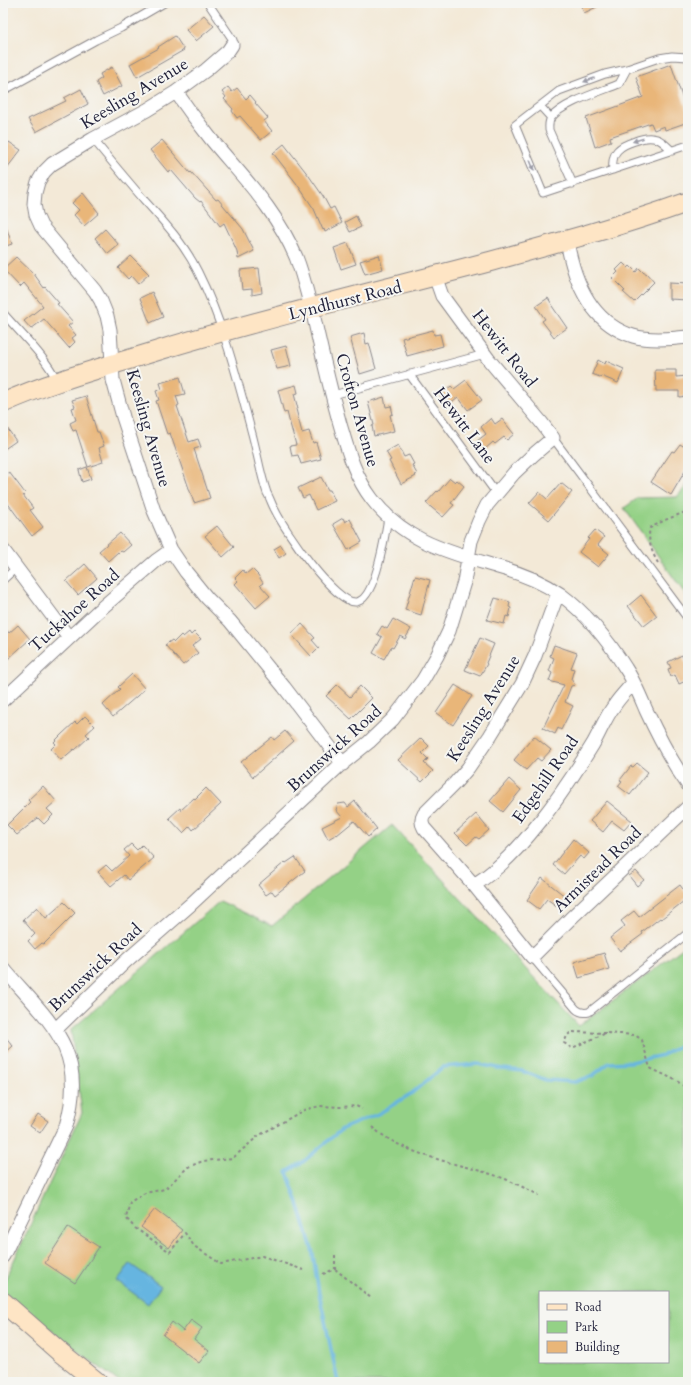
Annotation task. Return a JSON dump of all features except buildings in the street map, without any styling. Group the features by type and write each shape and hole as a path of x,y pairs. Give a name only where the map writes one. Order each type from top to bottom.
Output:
{"main road":[{"name":"Lyndhurst Road","path":"3,403 58,382 222,331 567,241 688,202"},
{"path":"3,1302 61,1353 97,1382"}],"street":[{"name":"Keesling Avenue","path":"232,45 228,52 176,92 52,164 44,172 38,182 34,204 36,216 44,231 102,301 110,330 113,380 123,417 154,511 171,550 207,598 230,621 284,687 343,764"},
{"name":"Crofton Avenue","path":"176,92 211,139 251,184 283,229 305,282 350,457 358,476 371,498 388,518 421,541 440,549 525,575 558,593 574,605 604,637 627,670 662,743 676,769 688,785"},
{"path":"567,241 577,279 596,313 607,322 621,331 641,337 688,337"},
{"name":"Hewitt Road","path":"435,276 442,296 485,354 553,438"},
{"name":"Brunswick Road","path":"56,1029 126,961 190,905 393,719 423,680 449,631 464,582 471,541 487,505 514,473 533,454 553,438"},
{"path":"3,550 69,638"},
{"name":"Tuckahoe Road","path":"3,700 156,560 171,550"},
{"name":"Keesling Avenue","path":"532,958 474,885 424,828 422,818 424,814 468,768 490,736 522,684 535,656 558,593"},
{"name":"Edgehill Road","path":"474,885 495,870 544,816 594,742 613,707 634,683"},
{"name":"Armistead Road","path":"532,958 570,919 688,807"},
{"path":"3,968 56,1029 64,1044 72,1070 73,1095 71,1111 66,1126 3,1256"}],"lane":[{"path":"3,91 121,28 164,3"},
{"name":"Keesling Avenue","path":"208,3 233,40 232,45"},
{"path":"688,57 665,57 605,74 559,91 515,125 544,193 688,146"},
{"path":"573,184 549,130 551,118 563,107 619,84 626,69"},
{"path":"540,106 551,118"},
{"path":"612,170 613,158 624,144 643,138 658,139 666,144 672,151"},
{"path":"93,139 172,232 187,252 198,271 222,331 241,393 267,491 275,511 298,548 333,589 348,600 356,602 368,593 377,571 388,518"},
{"path":"3,313 51,368 58,382"},
{"name":"Hewitt Lane","path":"333,395 485,354"},
{"name":"Hewitt Lane","path":"409,374 496,493"},
{"path":"553,438 688,619"},
{"path":"3,580 17,567"},
{"path":"532,958 576,1009 579,1012 584,1013 589,1012 688,934"}],"path":[{"path":"659,564 655,558 648,534 650,528 664,520 688,511"},
{"path":"606,1034 572,1048 564,1043 566,1036 571,1032 635,1035 642,1040 650,1068 660,1074 680,1081 688,1090"},
{"path":"304,1270 262,1256 221,1264 194,1246 185,1233 170,1252 135,1228 126,1218 130,1202 145,1193 165,1189 188,1167 203,1161 233,1158 258,1136 304,1110 320,1106 356,1106 362,1109"},
{"path":"372,1127 404,1148 464,1168 498,1176 539,1195"},
{"path":"335,1251 335,1269"},
{"path":"323,1274 335,1269"},
{"path":"335,1269 371,1298"}],"green space":[{"path":"688,484 688,598 624,508 638,498 677,497"},
{"path":"392,825 579,1026 688,944 688,1382 119,1382 3,1292 3,1284 82,1113 71,1030 220,901 272,926"}],"water":[{"path":"130,1264 161,1286 148,1304 117,1281"}],"waterway":[{"path":"338,1382 319,1293 312,1249 287,1172 303,1162 342,1129 380,1113 412,1093 443,1067 478,1064 522,1071 546,1080 575,1082 592,1076 609,1063 631,1062 663,1055 688,1041"}]}
